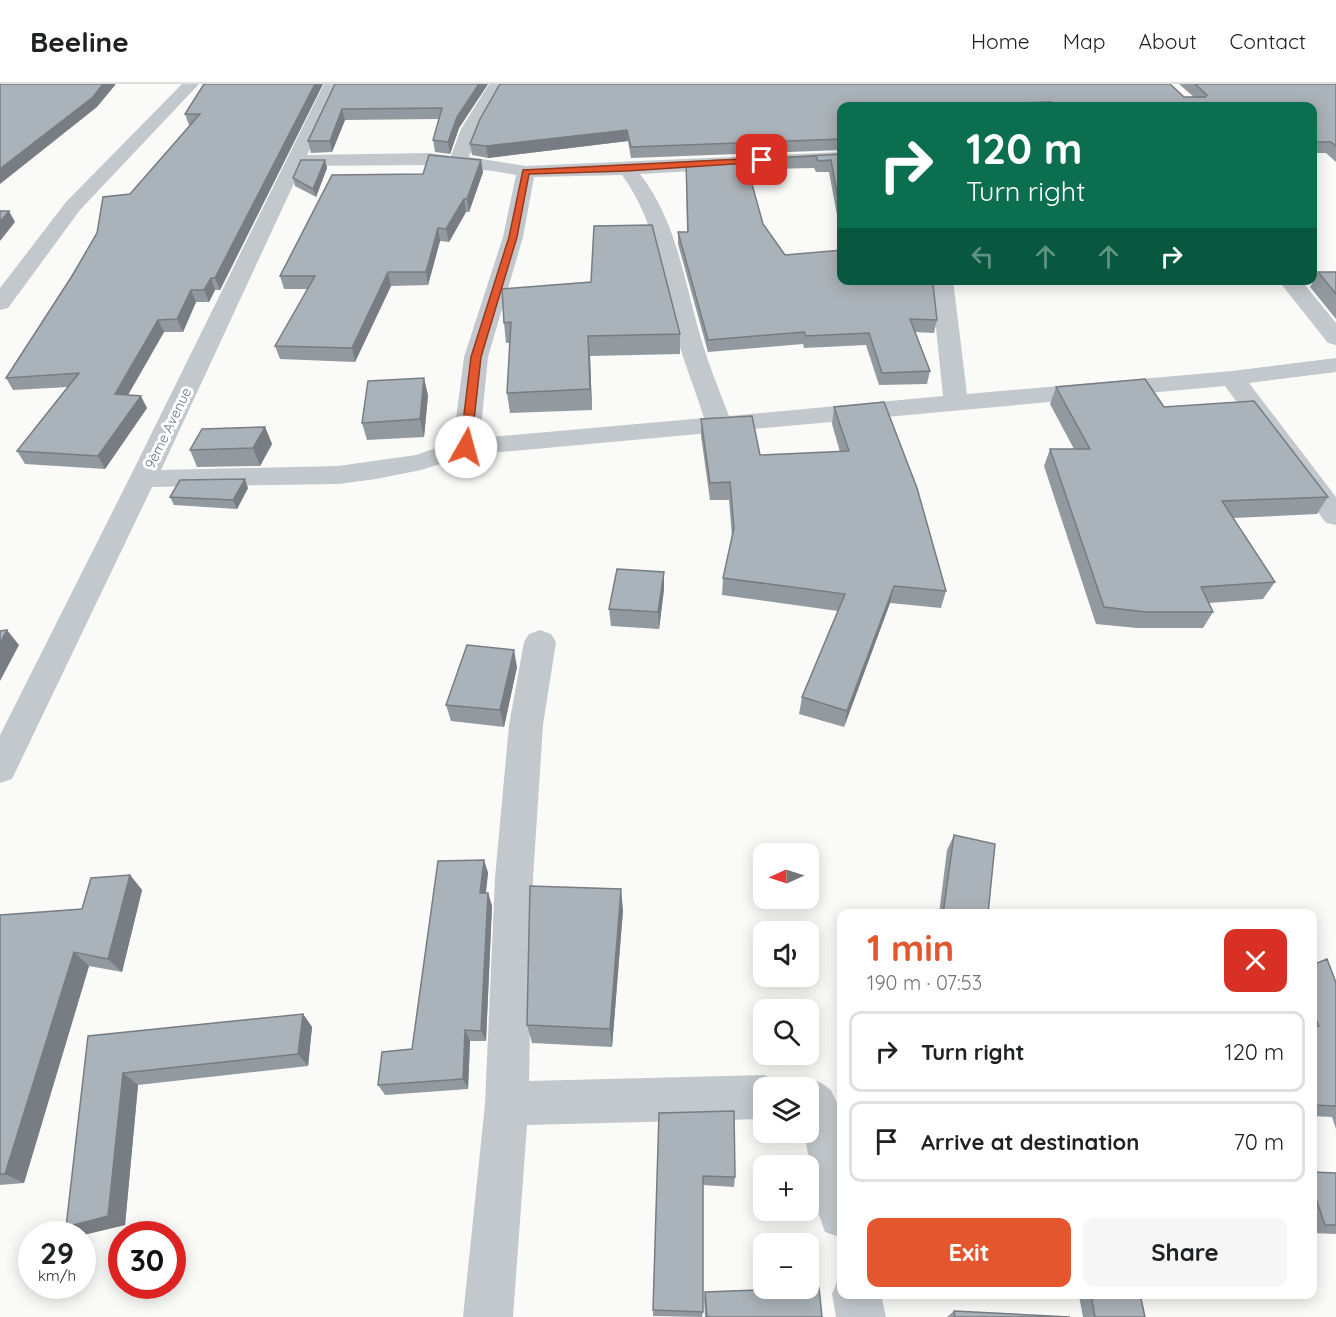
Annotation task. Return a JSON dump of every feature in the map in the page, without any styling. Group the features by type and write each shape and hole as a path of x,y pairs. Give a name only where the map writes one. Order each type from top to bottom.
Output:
{"street":[{"path":"0,303 73,206 190,84"},
{"name":"9ème Avenue","path":"0,769 143,479 332,84"},
{"path":"458,161 471,129 497,84"},
{"path":"296,161 458,161 526,172 837,157"},
{"path":"627,169 645,194 660,224 687,330 719,424"},
{"path":"466,447 476,357 513,237 526,172"},
{"path":"943,285 956,403"},
{"path":"1293,285 1336,338"},
{"path":"143,479 347,474 421,462 466,447 1232,378 1336,365"},
{"path":"1232,378 1336,516"},
{"path":"488,1317 507,1104 514,878 526,724 540,642"},
{"path":"507,1104 753,1097"},
{"path":"819,1109 824,1120 837,1189"},
{"path":"857,1299 861,1317"}],"building":[{"path":"0,84 103,84 93,97 0,169"},
{"path":"204,84 315,84 215,278 211,278 204,290 191,290 177,319 158,320 115,394 141,396 98,456 17,451 79,373 6,378 97,233 103,197 130,194 200,114 185,114"},
{"path":"335,84 479,84 457,117 448,142 433,140 442,108 342,109 330,141 308,141"},
{"path":"500,84 1170,84 1184,97 1205,97 1207,95 1195,84 1336,84 1336,146 1331,142 1317,142 1317,102 837,102 837,139 631,147 627,130 486,146 470,144 480,119"},
{"path":"837,154 837,193 831,160 818,161 816,156 772,158"},
{"path":"429,155 481,160 467,199 464,199 446,229 438,228 426,272 388,272 352,348 275,346 315,276 280,276 332,175 423,174"},
{"path":"745,159 763,224 785,255 837,250 837,285 933,285 937,320 910,319 930,371 882,373 869,333 806,336 804,332 708,340 678,232 688,232 686,162"},
{"path":"301,160 325,160 313,189 293,178"},
{"path":"0,211 9,211 0,222"},
{"path":"652,225 680,334 588,336 590,389 507,393 511,322 504,323 502,289 591,282 594,226"},
{"path":"1318,272 1336,272 1336,294"},
{"path":"424,378 420,419 362,423 368,381"},
{"path":"1145,379 1164,407 1254,401 1328,497 1222,501 1275,582 1201,587 1213,612 1146,612 1104,607 1050,449 1090,449 1056,387"},
{"path":"884,402 917,488 946,591 894,586 847,711 802,697 845,594 723,578 734,528 730,482 710,483 701,419 752,416 760,455 849,451 834,407"},
{"path":"265,427 253,448 190,450 202,429"},
{"path":"245,479 233,500 170,497 180,480"},
{"path":"617,569 664,572 658,612 609,609"},
{"path":"7,630 0,643 0,631"},
{"path":"467,645 514,650 500,710 446,705"},
{"path":"954,835 995,844 988,909 944,909"},
{"path":"484,860 480,893 488,893 481,1031 465,1030 463,1079 378,1085 382,1052 412,1049 438,861"},
{"path":"130,875 108,959 74,952 5,1174 0,1174 0,915 82,909 91,878"},
{"path":"530,886 621,889 610,1029 527,1025"},
{"path":"1327,959 1336,983 1336,1106 1317,1105 1317,1026 1319,1026 1317,1021 1317,963"},
{"path":"303,1014 298,1054 123,1073 108,1216 89,1221 67,1221 88,1036"},
{"path":"734,1111 735,1177 703,1176 703,1312 653,1310 659,1113"},
{"path":"1317,1172 1336,1173 1336,1225 1325,1225 1317,1202"},
{"path":"819,1288 822,1317 707,1317 705,1292 753,1290 753,1299 819,1299"},
{"path":"1092,1299 1141,1299 1145,1317 1095,1317"},
{"path":"954,1311 1070,1317 955,1317"}],"route":[{"path":"466,447 476,357 513,237 526,172 627,169 762,160"}]}
